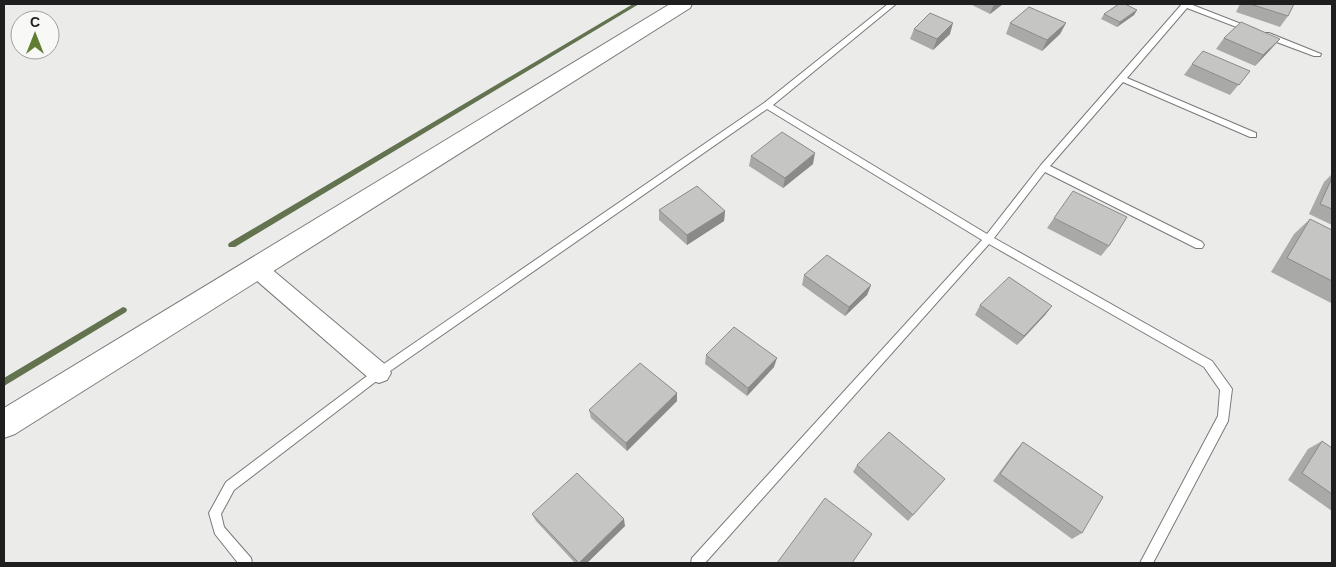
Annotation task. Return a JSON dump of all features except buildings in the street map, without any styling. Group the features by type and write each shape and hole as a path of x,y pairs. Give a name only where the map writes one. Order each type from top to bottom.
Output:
{"street":[{"path":"4,424 683,4"},
{"path":"256,268 378,373"}],"lane":[{"path":"246,563 219,530 215,513 230,486 378,373 766,105 892,4"},
{"path":"697,563 988,238 1044,167 1186,5 1317,54"},
{"path":"1122,78 1253,135"},
{"path":"766,105 988,238 1208,364 1226,390 1224,418 1146,563"},
{"path":"1044,167 1199,245"}],"waterway":[{"path":"232,245 636,4"},
{"path":"4,382 123,310"}]}
